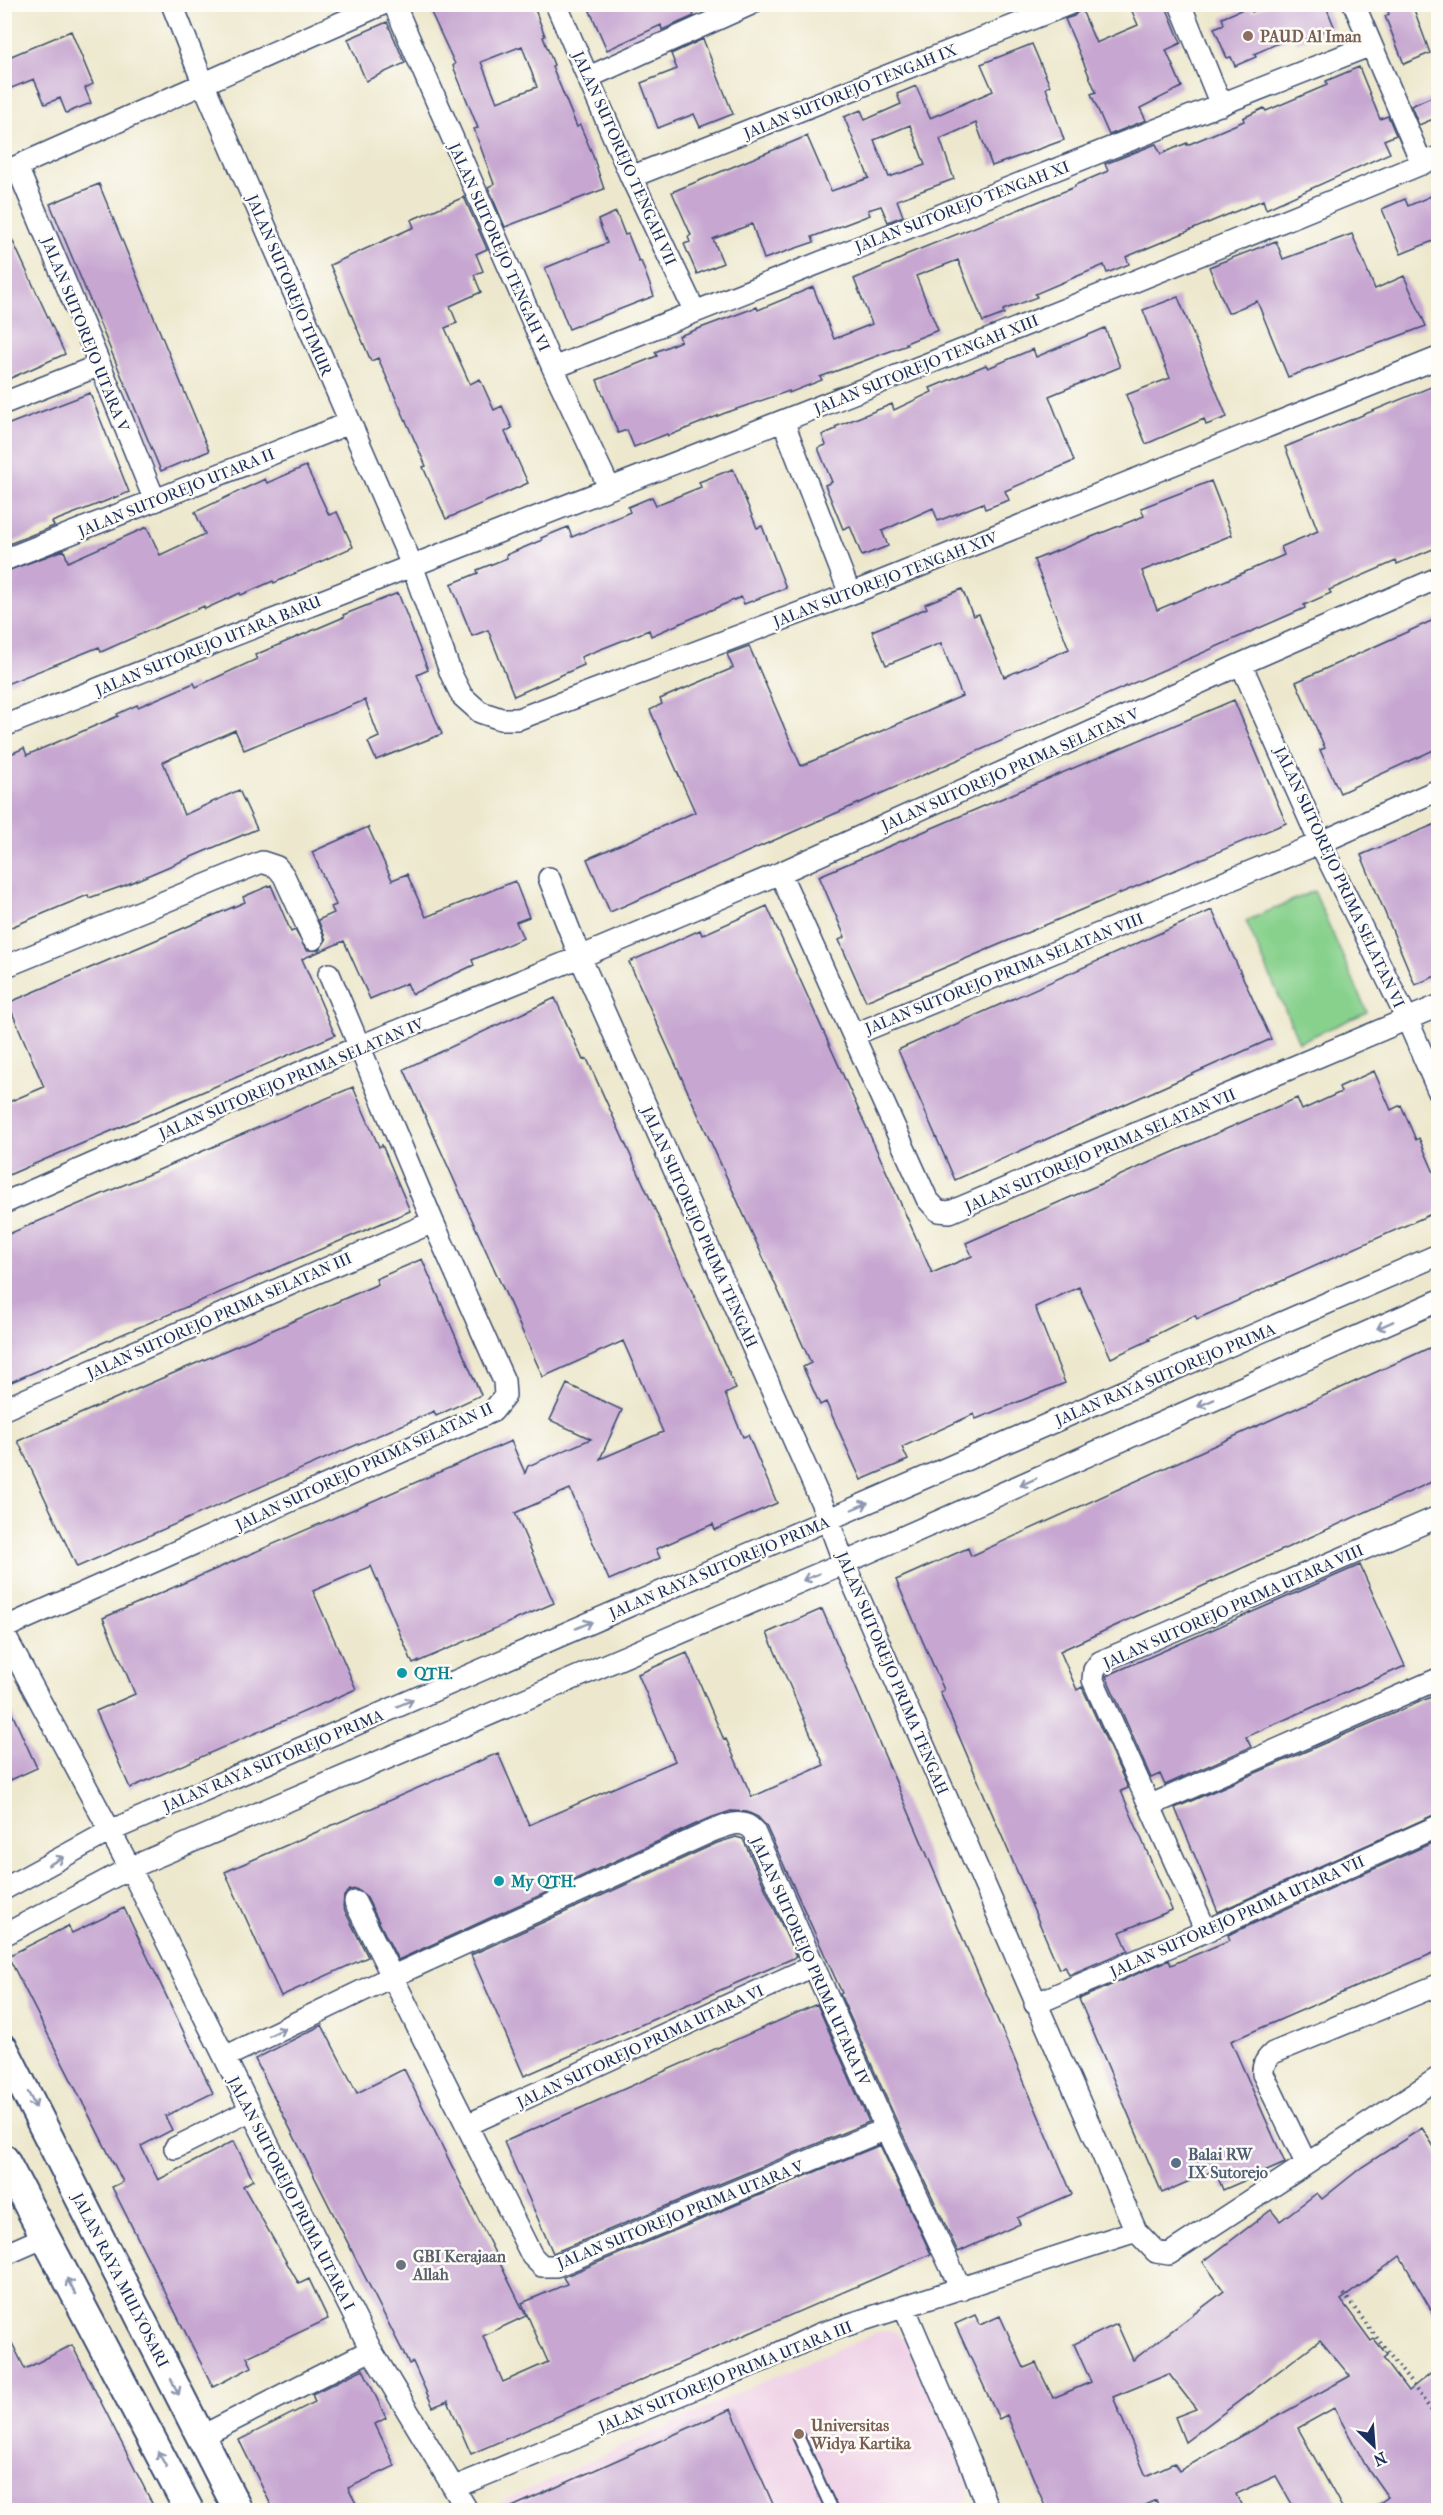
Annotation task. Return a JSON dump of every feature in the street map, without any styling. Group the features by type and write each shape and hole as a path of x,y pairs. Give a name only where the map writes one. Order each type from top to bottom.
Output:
{"main road":[{"name":"JALAN RAYA MULYOSARI","path":"4,2049 238,2511"},
{"path":"4,2159 189,2511"}],"street":[{"name":"JALAN SUTOREJO TIMUR","path":"172,4 204,85 412,565"},
{"path":"11,170 383,4"},
{"name":"JALAN SUTOREJO TENGAH VI","path":"394,4 553,368 609,488"},
{"name":"JALAN SUTOREJO TENGAH VII","path":"556,4 694,312"},
{"path":"589,77 751,4"},
{"name":"JALAN SUTOREJO TENGAH IX","path":"632,177 1069,4"},
{"path":"1180,4 1221,105"},
{"path":"1354,4 1371,45 1430,160"},
{"name":"JALAN SUTOREJO TENGAH XI","path":"553,368 1371,45"},
{"name":"JALAN SUTOREJO TENGAH XIII","path":"412,565 783,422 1430,160"},
{"name":"JALAN SUTOREJO UTARA V","path":"11,170 100,365 155,501"},
{"name":"JALAN SUTOREJO TENGAH XIV","path":"412,565 451,674 462,696 480,711 501,719 518,719 850,594 1438,358"},
{"path":"4,403 100,365"},
{"path":"783,422 850,594"},
{"name":"JALAN SUTOREJO UTARA II","path":"4,560 347,424"},
{"name":"JALAN SUTOREJO UTARA BARU","path":"4,726 412,565"},
{"name":"JALAN SUTOREJO PRIMA SELATAN V","path":"580,957 780,873 1438,578"},
{"name":"JALAN SUTOREJO PRIMA SELATAN VI","path":"1242,664 1320,843 1407,1019 1438,1090"},
{"name":"JALAN SUTOREJO PRIMA SELATAN VIII","path":"780,873 853,1035 1320,843 1438,790"},
{"path":"4,967 262,862 271,863 284,876 314,939"},
{"name":"JALAN SUTOREJO PRIMA TENGAH","path":"549,878 580,957 829,1519 844,1563 1136,2231 1156,2252 1169,2254 1306,2163"},
{"name":"JALAN SUTOREJO PRIMA SELATAN IV","path":"4,1203 357,1047 580,957"},
{"name":"JALAN SUTOREJO PRIMA SELATAN II","path":"4,1628 482,1416 499,1406 505,1396 504,1381 357,1047 328,974"},
{"name":"JALAN SUTOREJO PRIMA SELATAN VII","path":"853,1035 927,1199 938,1211 950,1212 1438,1006"},
{"name":"JALAN SUTOREJO PRIMA SELATAN III","path":"4,1408 433,1222"},
{"name":"JALAN RAYA SUTOREJO PRIMA","path":"4,1889 110,1831 1438,1256"},
{"path":"4,1935 130,1868 844,1563 1438,1301"},
{"name":"JALAN SUTOREJO PRIMA UTARA VIII","path":"1206,1931 1093,1680 1094,1670 1100,1662 1438,1517"},
{"name":"JALAN SUTOREJO PRIMA UTARA I","path":"4,1634 130,1868 371,2350 455,2487 467,2511"},
{"path":"1151,1805 1438,1679"},
{"name":"JALAN SUTOREJO PRIMA UTARA IV","path":"225,2057 391,1977 712,1831 736,1823 746,1824 754,1831 886,2129 961,2289"},
{"name":"JALAN SUTOREJO PRIMA UTARA VII","path":"1035,2004 1206,1931 1438,1826"},
{"name":"JALAN SUTOREJO PRIMA UTARA V","path":"355,1902 537,2263 548,2267 567,2262 886,2129"},
{"name":"JALAN SUTOREJO PRIMA UTARA VI","path":"467,2125 813,1966"},
{"path":"1438,1985 1273,2053 1262,2069 1267,2084 1306,2163 1438,2078"},
{"path":"175,2148 251,2110"},
{"name":"JALAN SUTOREJO PRIMA UTARA III","path":"455,2487 762,2361 820,2334 1136,2231"},
{"path":"4,2255 45,2237"},
{"path":"904,2307 970,2461 988,2511"},
{"path":"200,2437 371,2350"}],"lane":[{"path":"798,2436 832,2511"}],"path":[{"path":"1344,2294 1438,2420"}],"shaded area":[{"name":"Universitas Widya Kartika","path":"881,2331 896,2331 909,2343 970,2482 967,2499 956,2510 492,2510 491,2507 753,2386"}],"green space":[{"path":"1314,891 1367,1012 1299,1042 1246,921"}],"building":[{"path":"427,4 533,4 554,65 552,66 577,127 580,125 592,153 604,189 505,227 488,187 494,184 474,129 478,128 453,66 455,64","holes":["522,46 537,87 497,102 481,62"]},
{"path":"587,4 708,4 692,11 694,16 662,30 661,25 607,50"},
{"path":"1142,4 1165,4 1181,43 1166,50 1182,87 1140,108 1146,120 1109,135 1091,94 1096,92 1065,19 1074,16 1081,8 1096,43 1138,25 1131,9"},
{"name":"PAUD Al Iman","path":"1269,4 1325,4 1334,26 1297,43 1294,36 1254,54 1256,57 1235,66 1231,57 1227,58 1214,28 1224,24 1222,18 1250,6 1252,12"},
{"path":"1386,4 1412,4 1430,53 1404,64 1385,16 1389,14"},
{"path":"387,22 405,63 366,81 348,39"},
{"path":"71,31 93,84 85,88 91,103 66,113 60,98 45,104 34,79 4,91 4,59"},
{"path":"703,39 733,114 700,127 694,114 658,128 641,83 677,69 671,54"},
{"path":"1032,44 1050,86 1046,88 1064,140 992,166 976,123 940,139 954,179 897,200 903,216 888,222 881,206 868,210 870,215 812,237 814,242 764,259 752,224 713,239 723,263 697,274 684,244 690,242 688,237 691,235 672,192 807,136 831,191 869,178 844,117 861,110 865,120 901,104 897,94 916,86 930,118 993,91 981,64","holes":["910,125 925,165 889,177 874,140"]},
{"path":"1359,67 1380,119 1388,116 1396,135 1384,140 1390,153 1266,209 1263,200 1126,257 1129,264 1107,273 1104,265 1035,294 1037,297 1003,310 1004,314 983,322 958,260 916,276 938,330 906,343 907,345 820,377 822,380 789,393 789,391 725,413 634,447 627,430 618,433 597,380 657,356 655,352 681,341 679,336 757,307 758,310 813,287 834,339 872,324 854,279 905,257 905,255 1075,187 1108,171 1105,164 1156,144 1161,154 1187,143 1187,145 1244,121 1243,118 1264,108 1266,111 1327,85 1326,81"},
{"path":"1438,94 1438,117 1419,125 1411,106"},
{"path":"99,184 209,451 161,471 50,204"},
{"path":"1438,193 1438,239 1401,254 1382,209 1405,199 1408,206"},
{"path":"464,197 487,249 476,254 483,271 474,275 481,292 450,306 457,323 445,328 470,384 480,379 494,410 502,406 512,428 505,432 528,483 446,519 423,467 426,466 378,358 371,361 330,265 414,227 411,220"},
{"path":"616,212 625,235 628,234 639,262 641,261 654,296 569,329 545,268 607,243 598,220"},
{"path":"4,222 65,354 4,381"},
{"path":"1352,234 1375,289 1404,276 1426,326 1288,377 1257,301 1228,313 1209,267 1276,241 1283,259"},
{"path":"1178,297 1227,417 1206,425 1204,419 1146,444 1126,395 1170,378 1143,310"},
{"path":"1105,328 1120,367 1049,396 1074,461 1005,491 1009,500 985,509 983,503 938,521 933,508 882,531 888,546 862,556 850,526 843,529 825,485 832,482 818,448 826,445 822,435 836,429 835,427 892,404 894,410 932,392 930,388 986,365 988,368 1033,349 1036,357"},
{"path":"1438,384 1438,547 1397,564 1396,561 1329,590 1331,593 1304,605 1305,608 610,912 587,859 695,812 650,710 662,704 660,699 733,668 727,654 749,646 801,766 962,696 941,643 886,665 872,631 927,608 925,604 962,589 973,616 979,614 1004,677 1069,649 1034,560 1144,516 1141,508 1211,481 1232,535 1142,571 1157,610 1252,569 1284,555 1281,547 1318,531 1285,447"},
{"path":"90,393 129,492 52,522 54,526 4,546 4,426"},
{"path":"306,466 329,515 337,512 353,547 274,583 273,581 241,595 240,593 205,609 204,606 101,652 99,647 4,685 4,572 64,550 68,562 147,527 160,555 205,534 195,512 265,479 267,483"},
{"path":"733,469 757,528 762,526 786,588 744,604 741,597 651,636 649,630 581,657 584,665 514,696 488,630 472,636 451,584 478,573 477,570 507,558 506,555 542,540 541,538 568,527 572,537 630,512 628,507 652,497 656,505 701,487 699,482"},
{"path":"398,593 428,670 417,675 442,734 376,760 368,742 379,737 365,700 244,750 235,730 163,762 184,815 239,790 257,829 123,886 89,898 88,895 4,930 4,757 24,748 27,755 118,716 117,714 137,705 138,707 194,683 196,687 257,659 255,655"},
{"path":"1438,618 1438,748 1340,793 1320,750 1325,748 1296,682"},
{"path":"1234,700 1286,823 866,1001 839,940 845,937 819,876"},
{"path":"1438,823 1438,975 1415,985 1361,855"},
{"path":"368,827 392,880 407,874 426,917 515,881 529,917 516,922 523,938 472,960 474,965 412,994 407,983 370,999 344,941 302,959 335,1035 4,1177 4,1104 44,1087 8,1003 245,902 243,897 271,885 291,932 295,930 306,950 319,950 326,940 318,920 334,913 331,907 336,905 312,852"},
{"path":"767,906 932,1273 972,1256 966,1243 1297,1098 1302,1110 1341,1092 1339,1087 1374,1071 1391,1110 1401,1105 1416,1140 1419,1138 1438,1182 1438,1211 1197,1319 1195,1315 1111,1358 1079,1287 1035,1307 1065,1383 976,1419 974,1414 902,1447 908,1460 861,1480 826,1402 820,1405 803,1367 811,1363 629,962 700,930 702,935"},
{"path":"1212,910 1271,1039 955,1180 898,1050"},
{"path":"555,998 583,1060 587,1059 736,1389 725,1394 743,1437 748,1435 777,1503 715,1530 713,1524 656,1549 660,1558 609,1580 570,1489 515,1513 554,1603 413,1664 371,1566 313,1591 356,1689 130,1788 96,1711 135,1694 103,1618 511,1441 525,1473 528,1466 591,1439 550,1420 567,1384 622,1410 600,1459 663,1432 623,1341 543,1377 404,1069"},
{"path":"353,1087 379,1147 382,1145 410,1211 4,1385 4,1236"},
{"path":"422,1259 481,1395 436,1416 434,1411 77,1567 18,1441 378,1284 376,1279"},
{"path":"1438,1344 1438,1479 1060,1651 1077,1690 1082,1687 1128,1788 1121,1791 1172,1910 1120,1932 1128,1950 1069,1975 1065,1966 1059,1969 940,1692 944,1690 896,1580 968,1548 971,1556"},
{"path":"1360,1565 1405,1666 1246,1737 1251,1747 1165,1785 1160,1774 1151,1778 1106,1676"},
{"path":"822,1609 1072,2194 1017,2218 1020,2224 958,2252 898,2124 840,1994 842,1993 766,1826 758,1817 747,1812 731,1811 707,1819 398,1960 366,1896 356,1889 350,1890 344,1896 343,1907 368,1957 281,1996 225,1872 498,1753 529,1825 675,1761 638,1674 687,1653 724,1740 726,1739 752,1797 824,1765 767,1633"},
{"path":"1438,1694 1438,1813 1218,1912 1175,1808"},
{"path":"4,1696 37,1768 4,1783"},
{"path":"736,1837 743,1839 796,1957 524,2076 471,1955 717,1843"},
{"path":"1438,1840 1438,1951 1231,2041 1285,2163 1223,2190 1215,2170 1162,2193 1079,1999 1169,1960 1171,1965 1230,1940 1228,1935"},
{"path":"124,1908 213,2093 165,2116 172,2130 141,2146 158,2180 234,2141 253,2180 243,2186 299,2284 309,2279 328,2319 247,2357 252,2367 213,2387 112,2187 123,2182 8,1956 68,1926 72,1933"},
{"path":"817,2004 869,2122 553,2253 504,2142"},
{"path":"322,2025 357,2093 404,2069 526,2316 483,2336 503,2382 548,2362 522,2303 567,2284 563,2277 880,2145 931,2254 471,2454 448,2401 433,2407 413,2362 409,2364 255,2059"},
{"path":"1422,2128 1438,2153 1438,2322 1400,2256 1341,2300 1371,2341 1374,2339 1387,2355 1383,2358 1408,2391 1438,2367 1438,2511 1369,2511 1388,2497 1366,2466 1334,2408 1298,2428 1344,2511 1296,2511 1276,2476 1236,2494 1244,2511 1161,2511 1156,2500 1131,2511 1047,2511 1007,2415 999,2419 955,2324 975,2315 980,2325 1000,2316 1024,2368 1036,2363 1053,2398 1091,2382 1074,2344 1117,2324 1133,2360 1224,2291 1203,2262 1271,2210 1280,2221 1317,2193 1322,2199 1362,2167","holes":["1320,2340 1350,2376 1179,2471 1174,2463 1146,2476 1113,2397 1169,2374 1196,2409 1175,2417 1185,2442"]},
{"path":"4,2327 25,2369 72,2345 156,2511 4,2511"},
{"path":"363,2369 386,2418 375,2424 395,2466 348,2488 360,2511 274,2511 239,2440 315,2402 312,2394"},
{"path":"731,2409 776,2511 503,2511"}],"place":[{"name":"PAUD Al Iman","path":"1248,36"},
{"name":"QTH.","path":"402,1673"},
{"name":"My QTH.","path":"499,1881"},
{"name":"Balai RW IX Sutorejo","path":"1176,2163"},
{"name":"GBI Kerajaan Allah","path":"401,2265"},
{"name":"Universitas Widya Kartika","path":"799,2434"}]}
